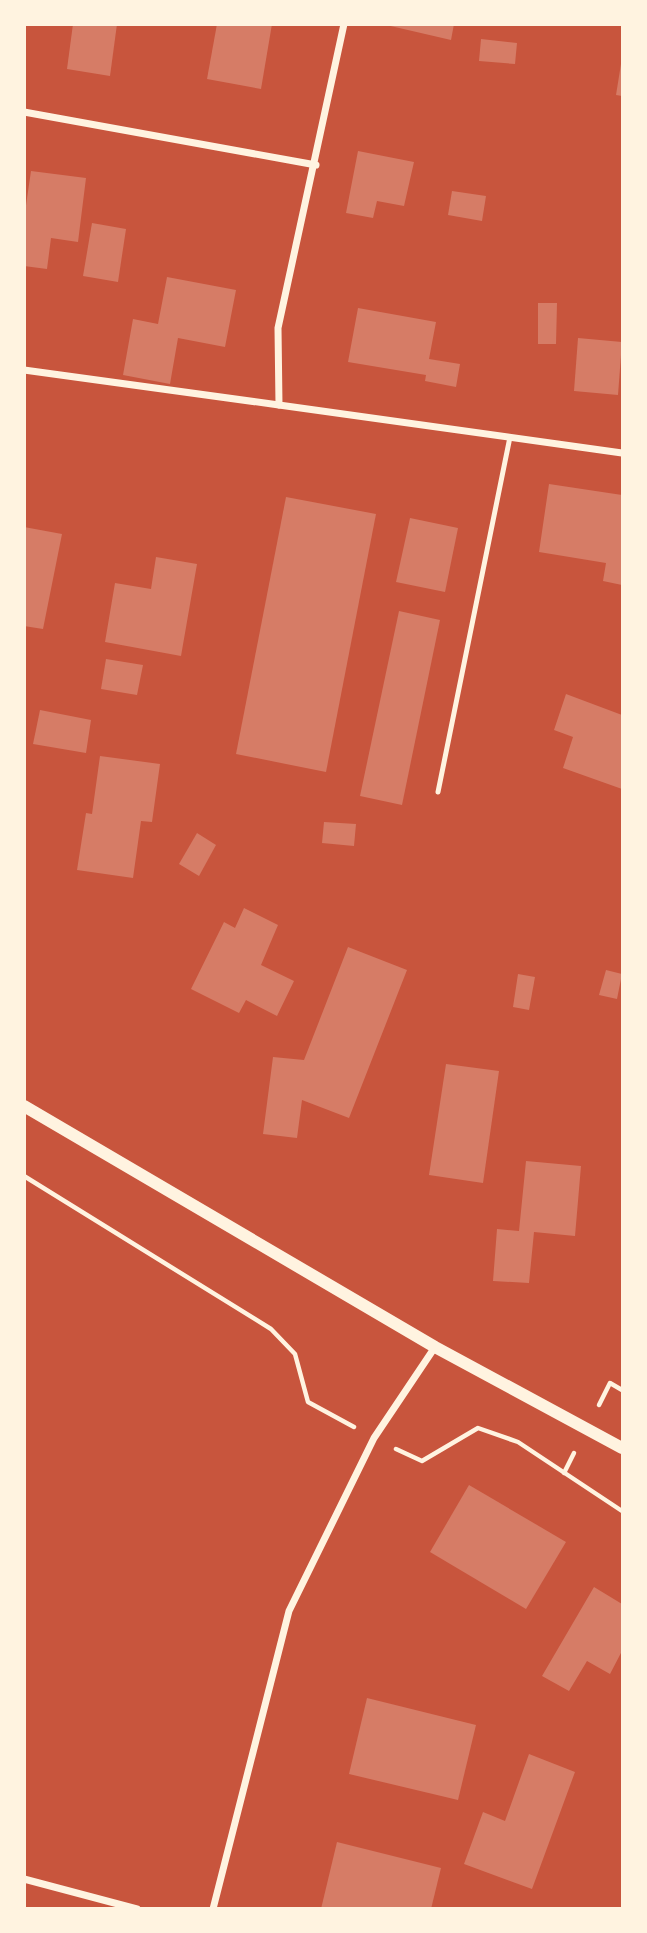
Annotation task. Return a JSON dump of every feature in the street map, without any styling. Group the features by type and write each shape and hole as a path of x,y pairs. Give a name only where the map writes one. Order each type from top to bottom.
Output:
{"street":[{"path":"279,405 278,328 316,165 344,24"},
{"path":"24,112 316,165"},
{"path":"24,370 622,453"},
{"path":"24,1106 435,1346 622,1448"},
{"path":"213,1909 289,1611 374,1438 435,1346"},
{"path":"24,1879 136,1909"}],"lane":[{"path":"438,792 510,436"}],"path":[{"path":"24,1177 271,1329 295,1354 308,1402 422,1461 478,1428 518,1442 622,1511"},
{"path":"610,1384 622,1390"}],"building":[{"path":"73,24 117,24 110,76 67,69"},
{"path":"217,24 272,24 261,89 207,79"},
{"path":"382,24 454,24 451,40"},
{"path":"481,39 517,43 515,64 479,61"},
{"path":"622,64 622,96 616,95"},
{"path":"358,151 414,162 404,206 377,201 373,218 346,213"},
{"path":"31,171 86,178 78,242 51,238 47,269 24,266 24,219"},
{"path":"452,191 486,196 482,221 448,215"},
{"path":"92,223 126,229 118,282 83,276"},
{"path":"167,277 236,290 225,347 178,338 170,384 123,375 133,319 158,324"},
{"path":"538,303 557,303 556,344 538,344"},
{"path":"358,308 436,322 429,359 460,364 456,387 425,381 426,375 348,362"},
{"path":"578,338 622,342 618,395 574,391"},
{"path":"549,484 622,495 622,585 603,581 606,563 539,552"},
{"path":"286,497 376,514 326,772 236,754"},
{"path":"410,518 458,528 445,592 396,582"},
{"path":"24,527 62,534 43,629 24,626"},
{"path":"156,557 197,564 181,656 105,642 115,583 151,589"},
{"path":"399,611 440,620 402,805 360,796"},
{"path":"106,659 143,665 137,695 101,689"},
{"path":"566,694 622,715 622,789 563,768 573,737 554,730"},
{"path":"40,710 91,720 86,753 33,744"},
{"path":"100,756 160,764 152,822 141,821 133,878 77,870 86,813 92,814"},
{"path":"324,822 356,824 354,846 322,843"},
{"path":"197,833 216,845 199,876 179,864"},
{"path":"244,908 278,925 261,965 294,981 277,1016 246,1000 239,1013 191,989 224,922 235,928"},
{"path":"348,947 407,970 349,1118 302,1100 297,1138 263,1134 273,1057 304,1060"},
{"path":"606,970 622,974 617,999 599,995"},
{"path":"518,974 535,977 529,1010 513,1007"},
{"path":"446,1064 499,1071 483,1183 429,1175"},
{"path":"526,1161 581,1166 575,1236 534,1232 529,1283 493,1281 497,1229 519,1231"},
{"path":"469,1485 566,1542 526,1609 430,1552"},
{"path":"594,1587 622,1604 622,1651 610,1674 587,1661 569,1691 542,1676"},
{"path":"367,1698 476,1725 458,1800 349,1774"},
{"path":"529,1754 575,1772 532,1889 464,1864 483,1812 505,1821"},
{"path":"337,1842 441,1868 431,1909 321,1909"}]}
